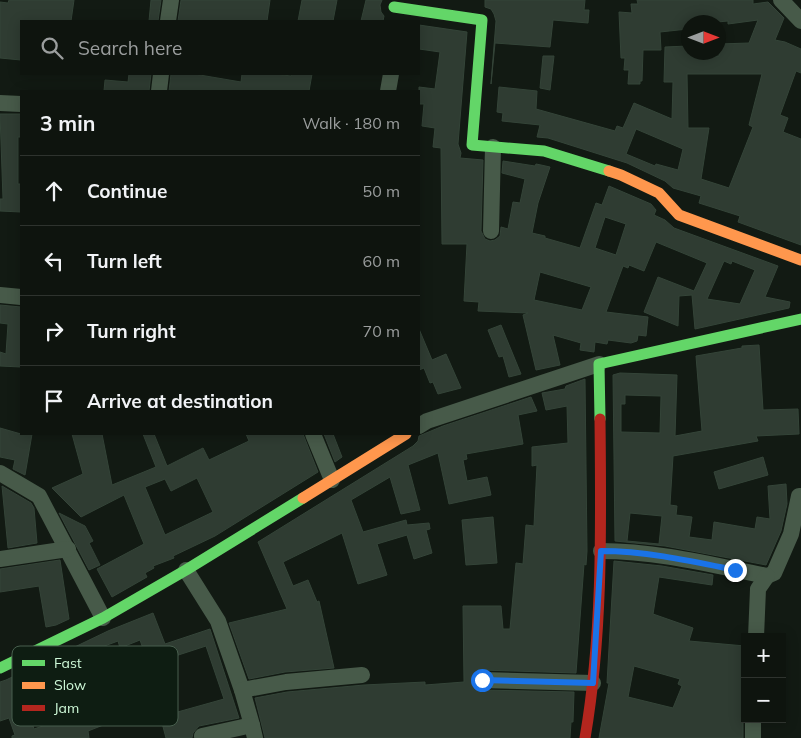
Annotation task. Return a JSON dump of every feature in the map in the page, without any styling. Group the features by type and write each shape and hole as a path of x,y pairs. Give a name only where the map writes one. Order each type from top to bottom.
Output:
{"street":[{"path":"168,20 171,0"},
{"path":"781,0 801,21"},
{"path":"393,9 482,20 472,145 544,151 621,175 659,193 678,215 801,260"},
{"path":"159,90 161,75"},
{"path":"388,90 391,75"},
{"path":"0,103 20,104"},
{"path":"491,231 493,147"},
{"path":"0,295 20,297"},
{"path":"420,425 427,421 599,364 801,319"},
{"path":"585,738 593,683 601,551 599,364"},
{"path":"313,435 332,480"},
{"path":"45,646 103,618 186,570 404,435"},
{"path":"0,473 39,496 103,618"},
{"path":"756,633 758,589 767,576 774,573 791,534 799,496 801,496"},
{"path":"0,559 68,549"},
{"path":"601,551 689,560 767,576"},
{"path":"186,570 218,621 254,731 202,736"},
{"path":"0,668 12,662"},
{"path":"242,690 286,682 362,675"},
{"path":"482,680 593,683"},
{"path":"752,738 753,723"}],"building":[{"path":"9,0 74,0 71,20 20,20 20,60 0,58 0,2 8,3"},
{"path":"151,0 161,0 158,20 149,20"},
{"path":"181,0 270,0 267,20 178,20"},
{"path":"302,0 337,0 333,20 298,20"},
{"path":"366,0 382,0 380,5 384,16 383,20 361,20"},
{"path":"485,0 585,0 584,10 589,10 588,23 553,20 550,47 495,43 491,84 496,21 491,9 485,7"},
{"path":"637,0 753,0 753,4 768,2 784,18 775,40 801,49 801,73 796,71 780,115 788,118 783,132 801,139 801,245 738,222 740,216 699,203 701,196 673,188 665,181 627,163 548,138 537,137 540,125 502,121 503,113 497,112 499,87 537,91 536,109 615,131 617,126 623,128 634,103 672,119 673,82 664,82 665,47 681,46 681,60 726,60 726,44 749,43 758,20 728,24 726,15 681,15 681,30 660,32 661,50 643,50 642,81 640,81 640,84 628,84 629,70 624,70 625,58 621,58 619,12 632,13 631,4 638,4","holes":["687,74 762,74 749,125 753,127 729,188 701,179 709,128 688,128","636,129 683,149 678,170 656,164 655,166 626,154"]},
{"path":"420,25 467,32 458,144 461,153 460,158 483,160 481,231 485,239 495,240 500,236 501,227 508,229 513,202 520,203 525,179 502,173 503,161 550,167 538,203 532,233 580,248 596,203 602,205 609,186 651,204 656,210 654,215 665,220 674,228 778,266 765,297 790,302 789,308 695,329 692,295 679,296 678,326 644,312 658,277 694,291 707,263 656,242 644,271 629,265 628,268 623,266 606,312 648,317 646,336 638,335 637,341 631,343 608,340 607,344 595,342 594,352 580,350 581,343 553,335 560,365 536,370 523,315 528,313 478,311 479,302 464,301 467,244 442,244 441,148 433,147 435,128 422,126 424,104 420,104 419,90 419,87 435,89 440,52 420,49","holes":["605,217 626,224 616,255 595,248","724,261 731,264 732,261 755,270 740,304 707,299","540,272 591,287 582,310 534,300"]},
{"path":"543,56 554,56 550,90 540,88"},
{"path":"129,75 151,75 149,90 104,90 105,80 128,82"},
{"path":"171,75 200,75 241,82 242,75 312,75 309,90 169,90"},
{"path":"0,114 20,114 18,184 20,184 20,212 0,211 0,199 3,199"},
{"path":"0,305 20,307 20,367 0,366 0,352 6,354 8,324 0,323"},
{"path":"501,325 521,374 509,377 503,356 499,357 488,330"},
{"path":"420,331 432,360 446,354 461,388 438,394 433,382 430,383 424,368 420,370"},
{"path":"759,345 763,410 798,409 799,434 756,436 758,441 673,456 670,505 677,506 676,515 692,517 689,537 712,540 714,522 755,529 757,517 770,519 768,486 786,484 787,504 781,531 766,565 665,546 615,541 613,375 620,373 677,375 675,436 702,431 696,356 742,348 742,346","holes":["625,395 661,396 660,433 621,432 621,404 625,404","630,513 662,516 659,544 627,541"]},
{"path":"585,379 587,551 586,565 584,564 576,673 482,670 477,672 472,679 474,685 482,690 574,692 573,722 571,722 570,738 265,738 255,698 287,692 364,685 425,682 425,685 464,682 463,606 501,606 503,629 510,629 516,563 523,564 526,525 534,526 537,465 532,466 532,447 568,443 567,406 546,410 542,393 565,389 566,386"},
{"path":"531,397 537,411 518,415 523,444 466,454 467,459 463,460 467,481 487,477 491,495 449,504 438,453 408,465 420,510 401,514 390,477 351,500 363,532 406,520 407,525 429,523 430,529 426,530 432,553 414,559 407,535 377,544 387,575 358,584 342,533 283,562 293,586 308,580 317,602 319,601 334,668 285,672 249,679 229,623 287,609 258,542 413,446 418,441 419,436 443,426"},
{"path":"0,428 20,435 32,435 25,475 13,469 15,460 0,457"},
{"path":"72,435 102,435 112,485 156,467 143,435 154,435 167,466 203,448 209,460 249,441 246,435 303,435 318,472 215,536 173,556 174,558 153,566 154,568 145,573 147,577 112,597 97,569 144,544 124,495 81,517 52,488 83,474","holes":["197,478 213,512 165,535 145,487 165,479 171,491"]},
{"path":"324,435 333,435 342,457 335,462"},
{"path":"763,457 768,475 719,489 714,472"},
{"path":"2,486 31,503 34,508 37,543 8,548"},
{"path":"59,513 85,526 93,541 89,543 100,565 89,570"},
{"path":"493,517 497,563 466,565 462,520"},
{"path":"60,560 69,619 46,627 39,586 0,592 0,569"},
{"path":"614,561 662,566 713,575 712,585 659,577 653,614 693,628 689,641 741,646 741,723 743,723 743,738 599,738 609,683 607,683","holes":["634,666 680,679 678,684 682,686 673,708 628,697"]},
{"path":"153,613 165,644 210,629 239,718 199,726 193,733 192,738 166,738 163,726 178,726 178,712 224,699 206,646 178,655 178,646 142,646 140,640 125,646 119,646 118,641 104,646 77,646"},
{"path":"12,677 12,726 33,726 34,729 43,726 101,726 88,731 89,738 12,738 15,735 9,718 0,721 0,682"}],"traffic: fast":[{"path":"394,7 482,20 472,145 544,151 609,171"},
{"path":"600,419 599,364 801,319"},
{"path":"45,646 103,618 186,570 303,498"},
{"path":"0,668 12,662"}],"traffic: slow":[{"path":"609,171 659,193 679,215 801,260"},
{"path":"303,498 404,435"}],"traffic: jam":[{"path":"585,738 595,659 600,579 600,419"}],"route":[{"path":"482,680 593,683 601,551 689,560 735,570"}]}
